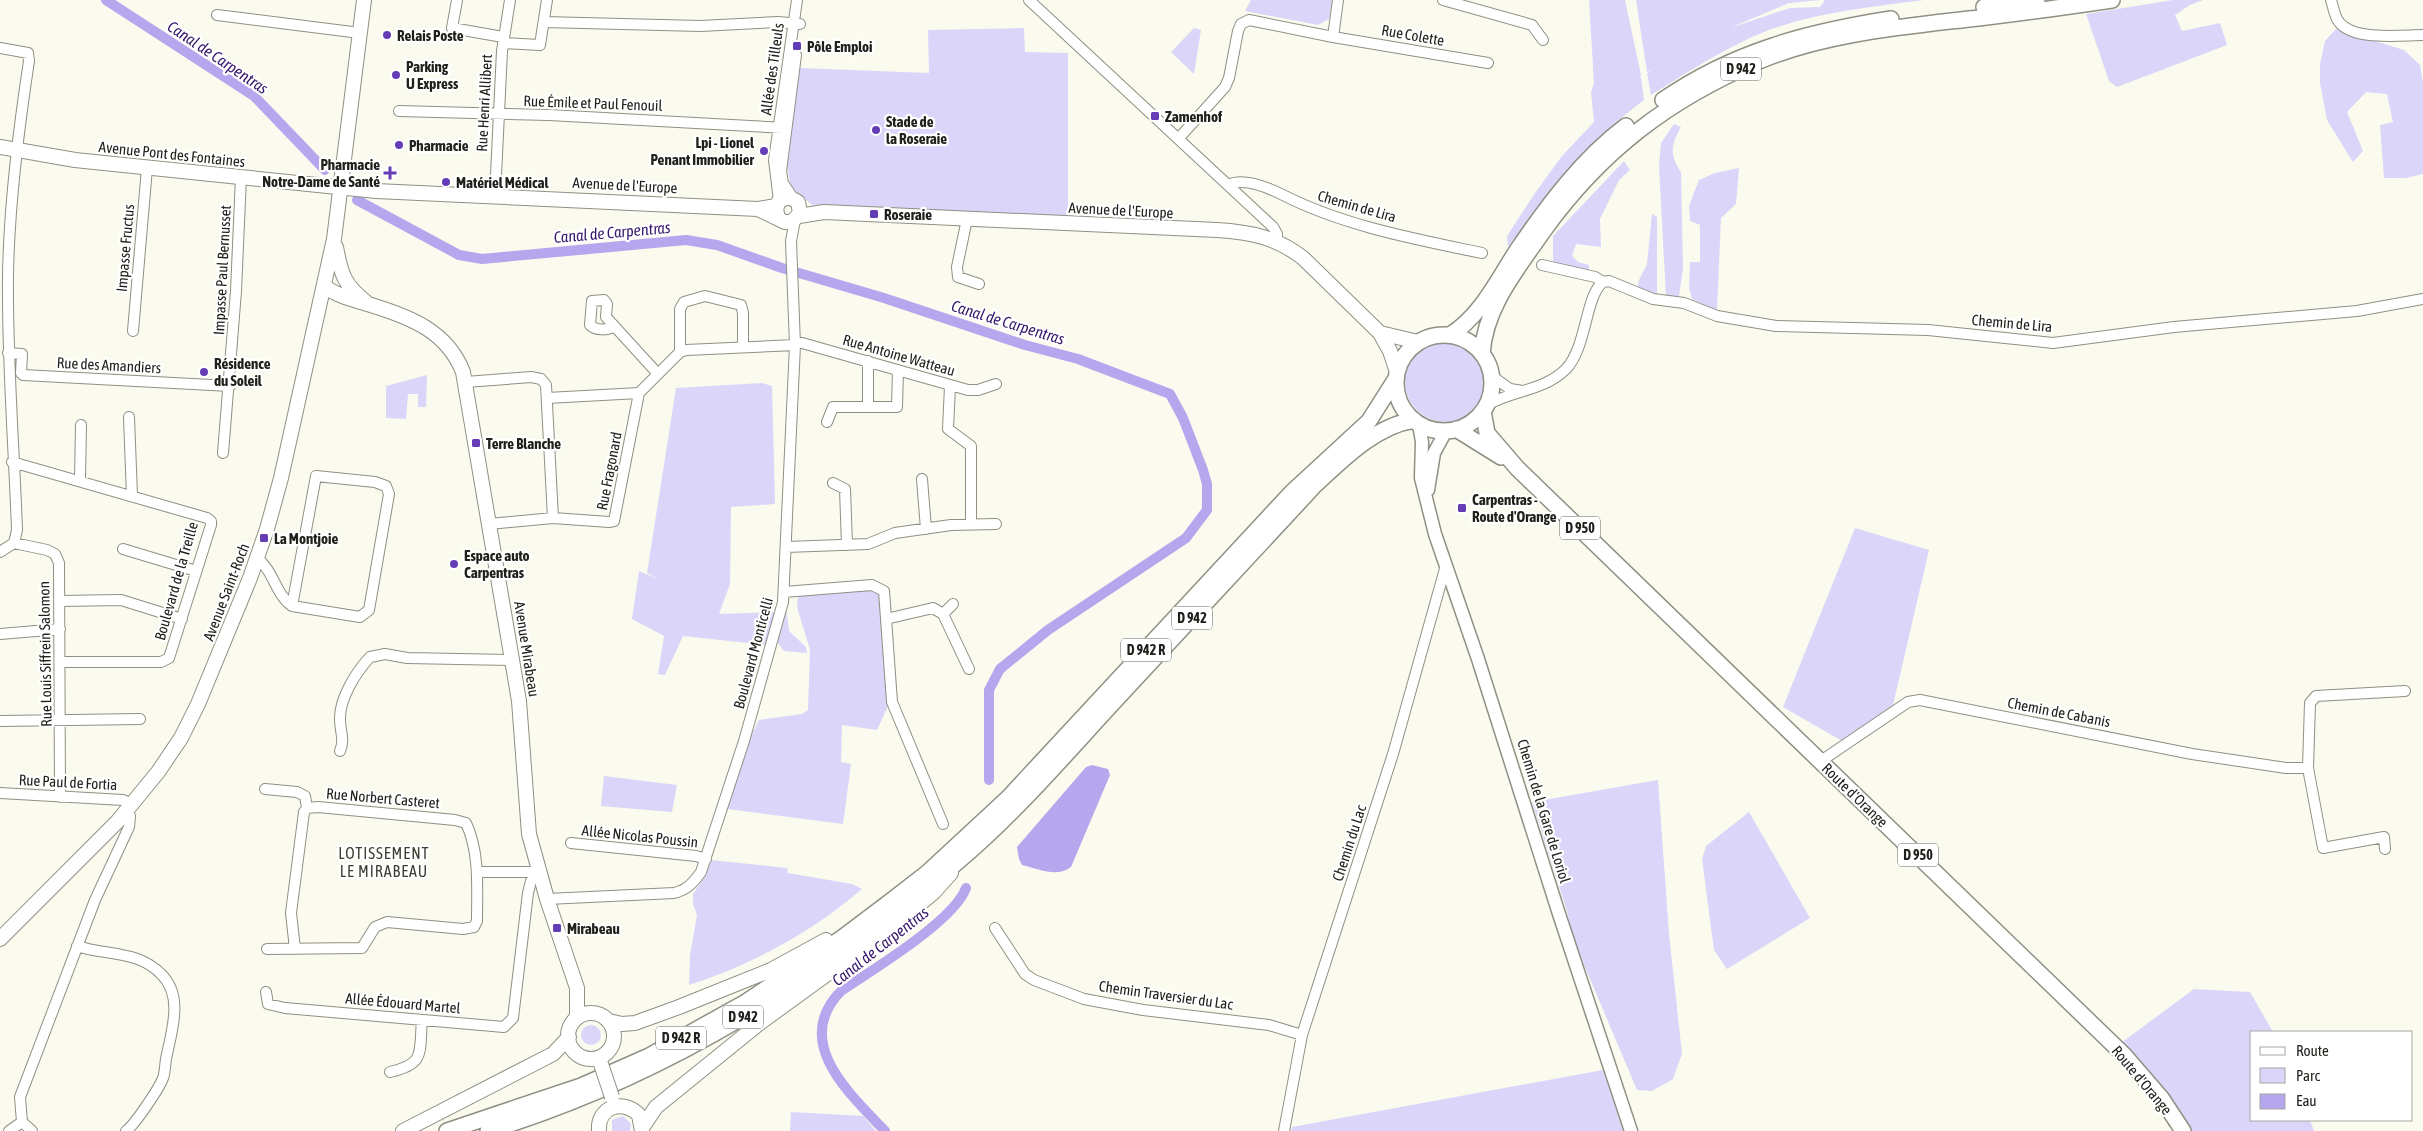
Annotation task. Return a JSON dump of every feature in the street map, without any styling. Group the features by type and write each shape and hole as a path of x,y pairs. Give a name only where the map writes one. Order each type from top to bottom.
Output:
{"main road":[{"name":"Avenue Saint-Roch","path":"0,939 129,808 158,772 189,722 257,558 281,478 297,397 334,238 364,0"},
{"name":"D 942","path":"1450,335 1465,325 1478,310 1520,247 1561,191 1594,155 1620,131 1682,86 1754,52 1829,29 1902,17 2037,0"},
{"name":"D 942","path":"1482,354 1484,334 1492,311 1528,253 1555,216 1587,176 1628,137 1684,98 1760,61 1799,48 1903,27 2112,0"},
{"name":"Avenue Pont des Fontaines","path":"0,147 75,160 341,188"},
{"name":"Avenue de l'Europe","path":"341,188 1237,232 1264,236 1277,241 1303,258 1380,334 1390,351 1394,381"},
{"path":"318,313 326,305 347,293 334,238"},
{"name":"Avenue Mirabeau","path":"324,287 347,293 369,304 422,324 436,334 453,352 460,364 466,382 521,717 526,815 546,899 577,988"},
{"path":"1380,334 1418,342"},
{"path":"1416,422 1402,406 1394,381 1405,355 1418,342 1428,337 1450,335 1468,341 1482,354 1492,376"},
{"name":"D 950","path":"1485,408 1492,386 1492,376"},
{"name":"D 942 R","path":"447,1131 581,1086 649,1056 746,1002 842,938 892,901 927,873 1008,798 1292,492 1369,421 1394,381"},
{"path":"1451,430 1471,422 1485,408"},
{"name":"Route d'Orange","path":"1485,408 1487,433 1517,468 2124,1055 2162,1099 2183,1131"},
{"name":"D 942","path":"488,1131 608,1087 657,1064 745,1016 859,941 969,852 1032,791 1315,485 1344,458 1370,440 1397,425 1416,422"},
{"name":"D 950","path":"1416,422 1451,430"},
{"name":"Route d'Orange","path":"1451,430 1517,468"},
{"path":"642,1129 656,1107 761,1022 892,927 927,898 969,852"},
{"path":"577,988 594,1013 609,1022 635,1023 771,970 799,957 892,901"},
{"path":"577,988 577,1018 569,1030 568,1038 579,1055 599,1061 613,1102"},
{"path":"577,1018 594,1013"},
{"path":"599,1061 612,1045 614,1033 609,1022"},
{"path":"402,1131 552,1054 568,1038"},
{"path":"613,1102 634,1110 642,1121 642,1129"},
{"path":"599,1131 601,1117 613,1102"}],"street":[{"path":"454,0 452,28 503,40 540,45 547,0"},
{"name":"Rue Henri Allibert","path":"496,196 498,115 503,40 510,0"},
{"name":"Allée des Tilleuls","path":"788,210 782,178 783,128 797,23 797,0"},
{"name":"Allée des Tilleuls","path":"797,23 804,0"},
{"path":"1029,0 1273,227 1277,234 1277,241"},
{"path":"1333,37 1338,0"},
{"path":"1443,0 1532,25 1543,40"},
{"path":"2331,0 2338,20 2347,28 2375,36 2423,35"},
{"path":"217,15 360,33"},
{"name":"Rue Colette","path":"1179,138 1225,87 1229,78 1238,31 1241,24 1249,20 1333,37 1488,63"},
{"path":"544,22 700,26 797,23"},
{"path":"0,48 28,53 29,62 16,150 8,275 6,349 7,436 12,462 17,530 14,543 0,552"},
{"name":"Rue Émile et Paul Fenouil","path":"399,110 783,128"},
{"name":"Impasse Fructus","path":"133,331 147,168"},
{"name":"Impasse Paul Bernusset","path":"223,453 230,386 241,177"},
{"name":"Chemin de Lira","path":"1228,185 1239,182 1249,184 1275,191 1321,213 1428,242 1482,253"},
{"name":"Boulevard Monticelli","path":"546,899 684,891 702,872 744,741 784,592 795,343 788,210"},
{"path":"967,219 957,267 958,277 979,284"},
{"name":"Chemin de Lira","path":"1542,265 1595,277 1603,282 1616,282 1640,296 1684,303 1717,316 1768,325 1928,330 2053,343 2174,327 2357,311 2423,299"},
{"path":"1485,408 1524,391 1547,384 1568,367 1581,341 1596,290 1603,282"},
{"path":"547,398 639,392 680,352 680,309 684,302 704,296 741,305 744,313 742,348"},
{"path":"614,327 658,374"},
{"name":"Rue Antoine Watteau","path":"680,352 795,343 868,361 950,386 978,390 996,384"},
{"name":"Rue des Amandiers","path":"6,349 22,354 21,373 23,375 230,386"},
{"path":"868,361 868,407"},
{"path":"827,422 833,407 897,407 898,370"},
{"path":"1492,376 1510,389 1524,391"},
{"path":"466,382 531,377 541,379 546,385 553,518"},
{"path":"950,386 948,429 971,446 972,524"},
{"name":"Rue Fragonard","path":"489,524 553,518 614,521 639,392"},
{"path":"129,417 132,496"},
{"name":"Chemin de la Gare de Loriol","path":"1416,422 1422,442 1421,478 1435,534 1631,1131"},
{"path":"80,480 81,425"},
{"name":"Chemin de la Gare de Loriol","path":"1427,500 1434,454 1451,430"},
{"name":"Boulevard de la Treille","path":"12,462 80,480 207,518 210,521 211,526 169,658 166,660 61,662"},
{"path":"257,558 265,566 279,594 292,606 360,617 369,610 389,494 386,486 375,482 316,476 292,606"},
{"path":"922,479 926,529"},
{"path":"833,483 845,489 847,545"},
{"path":"786,548 868,544 895,533 972,524 996,524"},
{"name":"Rue Louis Siffrein Salomon","path":"14,543 48,550 55,554 59,563 61,662 60,797"},
{"path":"123,549 196,571"},
{"name":"Chemin du Lac","path":"1284,1131 1302,1036 1392,754 1446,565"},
{"path":"784,592 872,585 884,591 892,702 944,824"},
{"path":"59,601 121,600 182,618"},
{"path":"943,614 953,604"},
{"path":"886,618 933,608 943,614 969,669"},
{"path":"0,634 60,629"},
{"path":"340,751 343,743 340,719 343,704 350,686 370,657 385,654 407,658 512,660"},
{"path":"2385,849 2384,837 2322,848 2308,768 2310,702 2316,696 2405,691"},
{"name":"Chemin de Cabanis","path":"1821,761 1908,702 1920,700 2192,754 2286,768 2308,768"},
{"path":"0,721 140,719"},
{"path":"265,790 297,792 305,796 308,808"},
{"name":"Rue Paul de Fortia","path":"0,793 123,800 129,808"},
{"name":"Rue Norbert Casteret","path":"318,807 445,819 466,823 471,834 477,872 477,921 474,927 463,929 387,922 375,927 362,948 295,949 291,913 304,812 308,808 318,807"},
{"path":"32,1131 22,1122 20,1097 95,900 129,827 129,808"},
{"name":"Allée Nicolas Poussin","path":"571,843 696,856 706,859"},
{"path":"477,872 539,872"},
{"name":"Allée Édouard Martel","path":"266,992 268,1004 285,1008 504,1027 513,1018 530,881 539,872"},
{"name":"Chemin Traversier du Lac","path":"995,928 1025,974 1034,980 1084,998 1143,1010 1269,1024 1302,1036"},
{"path":"77,946 96,952 126,954 140,959 163,975 174,1000 173,1034 163,1079 140,1117 126,1131"},
{"path":"267,949 295,949"},
{"path":"390,1072 409,1068 419,1057 422,1020"},
{"path":"9,1131 22,1122"}],"green space":[{"path":"1251,0 1332,0 1329,19 1318,25 1245,11"},
{"path":"1589,0 1625,0 1641,75 1639,80 1641,77 1644,100 1604,134 1570,169 1508,247 1507,236 1535,193 1562,156 1594,122 1591,92 1594,83"},
{"path":"1636,0 1821,0 1789,3 1730,28 1790,8 1820,7 1825,0 1924,0 1830,14 1784,25 1761,33 1728,49 1651,95 1647,73 1652,70 1647,72"},
{"path":"2173,0 2203,0 2190,5 2175,15 2182,31 2220,23 2227,45 2117,87 2109,81 2086,14"},
{"path":"1024,28 1025,52 1068,53 1068,216 812,205 791,187 787,166 799,68 929,73 928,30"},
{"path":"1194,28 1201,30 1194,74 1171,52"},
{"path":"2336,29 2404,50 2420,65 2423,83 2423,174 2406,178 2384,178 2380,125 2393,122 2387,94 2366,92 2347,112 2363,151 2353,162 2327,120 2320,83 2320,64 2325,41"},
{"path":"1674,124 1681,127 1673,144 1673,155 1681,172 1683,269 1679,296 1666,297 1659,166 1661,143"},
{"path":"1624,161 1630,170 1619,180 1600,219 1601,247 1576,244 1572,256 1578,262 1589,265 1589,271 1553,262 1553,236"},
{"path":"1739,168 1736,204 1721,218 1717,311 1692,299 1689,288 1690,262 1700,262 1700,225 1690,221 1689,206 1699,180 1715,173"},
{"path":"1652,214 1657,217 1657,296 1637,289 1647,264"},
{"path":"1445,342 1460,345 1473,354 1482,367 1485,382 1482,397 1473,410 1460,419 1445,422 1430,419 1417,410 1408,397 1405,382 1408,367 1417,354 1430,345"},
{"path":"427,375 426,407 418,407 418,394 408,394 406,419 386,418 386,386"},
{"path":"762,383 772,386 775,504 731,507 730,584 719,614 777,612 767,645 683,636 665,675 658,674 664,636 632,619 639,571 658,579 647,573 676,388"},
{"path":"1855,528 1929,550 1893,705 1842,741 1783,707"},
{"path":"872,588 882,592 889,704 877,730 842,725 841,762 851,764 843,824 727,809 748,742 759,720 802,714 808,710 810,650 797,607 798,596"},
{"path":"786,607 789,631 806,647 807,653 784,651 775,639"},
{"path":"604,776 677,785 672,812 601,806"},
{"path":"1658,780 1669,934 1682,1054 1673,1079 1652,1091 1637,1090 1574,941 1566,908 1532,802"},
{"path":"1749,812 1810,918 1727,969 1714,950 1702,859 1706,846"},
{"path":"711,860 787,868 788,873 852,884 862,889 823,919 780,946 736,968 689,985 690,955 697,915 693,904 693,894 706,875"},
{"path":"2194,989 2250,992 2272,1031 2250,1031 2250,1121 2310,1121 2314,1131 2192,1131 2157,1080 2121,1043"},
{"path":"587,1025 595,1025 601,1031 601,1039 595,1045 587,1045 581,1039 581,1031"},
{"path":"1603,1070 1623,1131 1291,1131 1292,1127"},
{"path":"791,1112 863,1116 876,1131 790,1131"},
{"path":"623,1116 631,1124 630,1131 612,1131 612,1120"}],"water":[{"path":"1092,765 1108,769 1110,775 1071,867 1060,872 1054,872 1022,865 1017,847 1086,767"}],"waterway":[{"name":"Canal de Carpentras","path":"106,0 254,96 325,170"},
{"name":"Canal de Carpentras","path":"357,200 459,255 482,259 686,240 717,245 782,268 884,298 1025,345 1078,359 1170,394 1183,418 1203,470 1207,484 1207,510 1186,538 1048,630 1000,669 989,690 989,780"},
{"name":"Canal de Carpentras","path":"885,1131 856,1101 831,1066 824,1048 822,1029 827,1010 841,991 929,930 946,915 966,888"}],"place":[{"name":"Relais Poste","path":"387,35"},
{"name":"Pôle Emploi","path":"797,46"},
{"name":"Parking U Express","path":"396,75"},
{"name":"Zamenhof","path":"1155,116"},
{"name":"Stade de la Roseraie","path":"876,130"},
{"name":"Pharmacie","path":"399,145"},
{"name":"Lpi - Lionel Penant Immobilier","path":"764,151"},
{"name":"Pharmacie Notre-Dame de Santé","path":"390,173"},
{"name":"Matériel Médical","path":"446,182"},
{"name":"Roseraie","path":"874,214"},
{"name":"Résidence du Soleil","path":"204,372"},
{"name":"Terre Blanche","path":"476,443"},
{"name":"Carpentras - Route d'Orange","path":"1462,508"},
{"name":"La Montjoie","path":"264,538"},
{"name":"Espace auto Carpentras","path":"454,564"},
{"name":"Mirabeau","path":"557,928"}],"district":[{"name":"LOTISSEMENT LE MIRABEAU","path":"384,862"}]}
